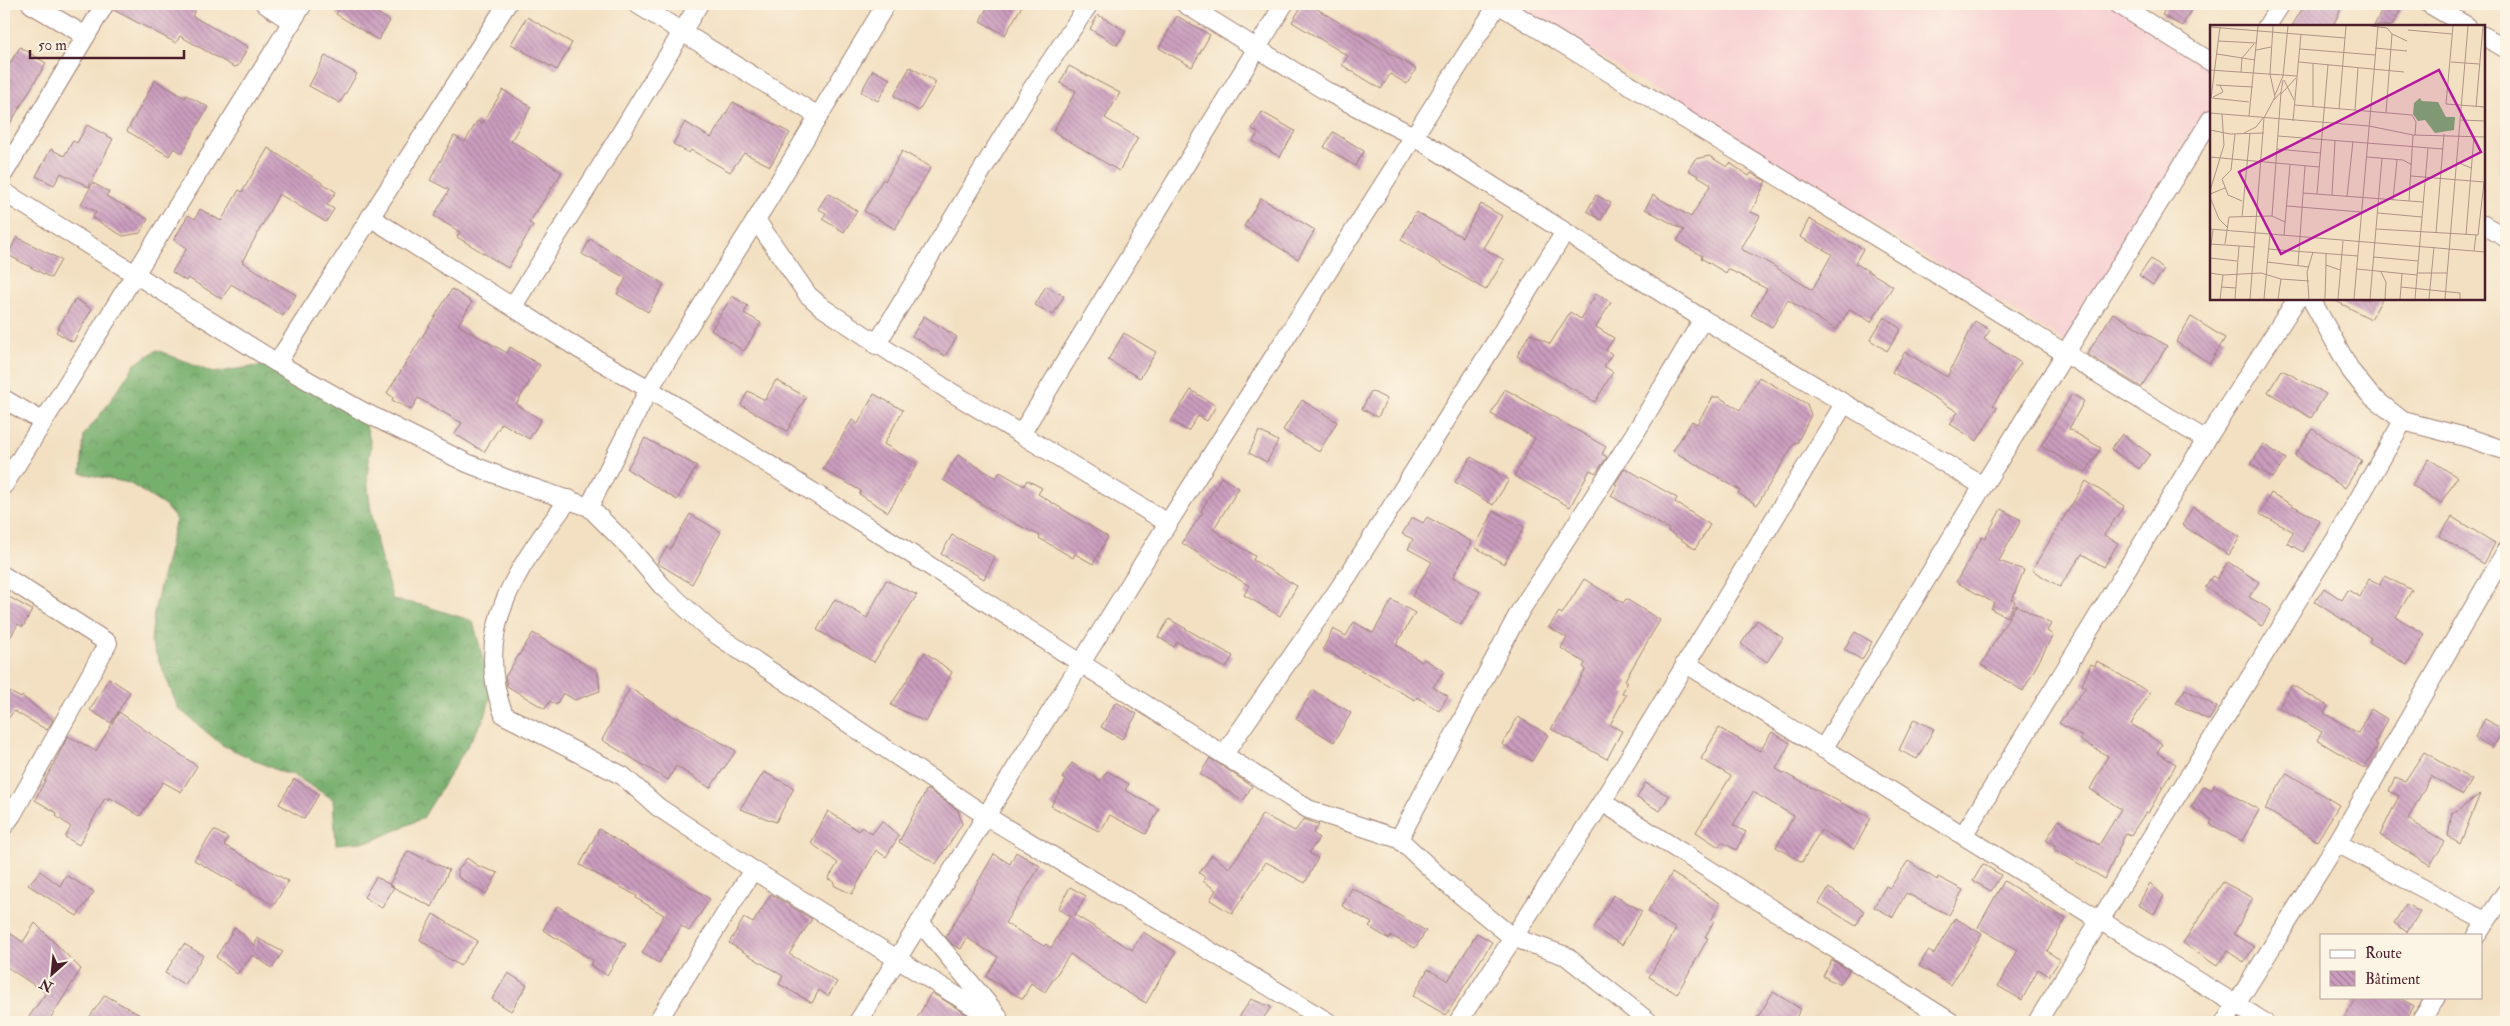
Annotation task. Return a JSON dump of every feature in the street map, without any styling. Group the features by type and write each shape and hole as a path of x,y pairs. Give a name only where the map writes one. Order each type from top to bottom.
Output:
{"street":[{"path":"31,4 86,36"},
{"path":"4,173 105,4"},
{"path":"265,4 292,22"},
{"path":"4,485 42,421 303,4"},
{"path":"278,363 506,4"},
{"path":"637,4 818,116"},
{"path":"513,306 700,4"},
{"path":"589,507 649,389 756,220 886,4"},
{"path":"876,345 1029,93 1089,4"},
{"path":"1185,4 1326,91 1415,137 1703,319 1983,486"},
{"path":"1021,434 1284,4"},
{"path":"858,1022 1168,523 1498,4 2206,440"},
{"path":"2118,4 2210,61"},
{"path":"2269,25 2281,4"},
{"path":"2429,4 2465,25"},
{"path":"2485,37 2506,49"},
{"path":"1823,749 1983,486 2210,121"},
{"path":"4,192 278,363 362,411 467,463 589,507 630,548 662,586 711,631 986,816 1328,1022"},
{"path":"370,217 579,349 649,389 894,543 1080,664 1308,808 1399,839 1445,882 1512,937 1566,956 1649,1022"},
{"path":"756,220 808,295 876,345 1168,523"},
{"path":"2485,226 2506,238"},
{"path":"1224,754 1349,574 1565,232"},
{"path":"1964,834 2206,440 2296,300"},
{"path":"2312,300 2351,371 2370,395 2403,421 2469,438 2506,451"},
{"path":"1399,839 1520,611 1637,430 1703,319"},
{"path":"4,399 42,421"},
{"path":"1458,1022 1602,802 1844,404"},
{"path":"2037,1022 2333,543 2403,421"},
{"path":"569,499 516,574 498,618 493,653 497,699 504,715 623,776 658,807 753,870 1001,1022"},
{"path":"2225,1022 2337,843 2506,551"},
{"path":"4,576 108,643 12,816 4,826"},
{"path":"1685,663 1964,834 2264,1022"},
{"path":"1602,802 1951,1022"},
{"path":"2337,843 2481,928 2506,892"},
{"path":"657,1022 753,870"},
{"path":"920,922 1001,1022"},
{"path":"2420,1022 2435,998"}],"shaded area":[{"path":"1516,4 2128,4 2210,55 2210,116 2076,349"}],"green space":[{"path":"157,350 213,373 277,363 362,411 371,444 367,478 370,504 378,548 393,600 422,605 473,621 492,692 485,717 423,818 372,841 336,844 333,799 290,773 283,773 222,745 178,708 151,642 154,612 176,519 165,506 129,483 81,473 84,435 106,407 135,364"}],"building":[{"path":"116,4 199,4 192,16 248,47 238,66 234,67 180,36 176,43 114,10"},
{"path":"343,4 363,4 390,21 378,40 336,14"},
{"path":"989,4 1023,4 1005,35 980,21"},
{"path":"1303,4 1309,4 1416,69 1407,84 1390,74 1381,89 1342,65 1348,56 1292,22"},
{"path":"2168,4 2179,4 2191,10 2182,26 2162,15"},
{"path":"2305,4 2343,4 2333,25 2293,25"},
{"path":"2385,4 2404,4 2393,25 2374,25"},
{"path":"1098,15 1126,31 1117,45 1090,29"},
{"path":"1177,16 1210,35 1192,67 1159,48"},
{"path":"527,17 572,43 557,70 511,44"},
{"path":"20,47 46,63 4,134 4,73"},
{"path":"325,56 357,74 340,103 309,86"},
{"path":"1069,66 1120,93 1105,118 1138,138 1119,171 1053,131 1076,91 1060,83"},
{"path":"910,67 936,82 919,111 894,96"},
{"path":"873,70 890,79 878,101 861,92"},
{"path":"155,80 185,98 186,95 208,107 182,153 174,148 169,156 127,131"},
{"path":"503,90 531,107 511,141 562,172 529,223 533,225 508,268 457,237 460,232 434,216 449,190 430,180 454,136 465,142 477,121 482,124"},
{"path":"733,102 790,133 770,166 744,153 730,172 691,150 689,153 673,144 685,122 711,138"},
{"path":"1262,112 1295,131 1280,157 1253,141 1258,133 1252,129"},
{"path":"87,125 113,139 89,187 61,173 54,185 36,176 51,149 64,156 73,141 77,143"},
{"path":"1333,132 1364,151 1355,166 1324,147"},
{"path":"268,148 336,192 327,205 334,209 326,222 279,194 242,262 296,295 283,316 231,284 222,299 188,278 186,281 172,272 187,248 174,240 188,215 195,219 200,209 221,221 239,190 242,192"},
{"path":"902,151 931,167 895,229 864,211 883,179 885,181"},
{"path":"1709,156 1727,167 1730,163 1749,176 1751,173 1766,181 1751,212 1760,216 1741,249 1769,263 1812,290 1832,254 1800,237 1809,219 1863,249 1855,263 1893,286 1871,322 1850,309 1836,330 1788,300 1772,327 1751,315 1767,289 1728,269 1726,273 1701,258 1702,256 1677,241 1684,230 1645,209 1653,195 1691,217 1711,184 1688,170 1695,159"},
{"path":"93,183 109,192 106,196 148,219 140,233 123,236 92,218 96,212 81,204"},
{"path":"828,193 857,211 844,232 822,219 826,213 818,209"},
{"path":"1596,195 1611,203 1601,220 1587,211"},
{"path":"1261,198 1315,230 1298,259 1244,226"},
{"path":"1481,204 1502,216 1483,248 1504,260 1486,290 1401,240 1416,212 1462,237"},
{"path":"17,237 61,260 51,278 8,255"},
{"path":"590,239 664,284 648,312 617,294 626,278 582,254"},
{"path":"2151,259 2164,270 2153,285 2139,275"},
{"path":"1046,286 1064,296 1053,315 1035,305"},
{"path":"452,289 472,302 458,325 507,353 510,347 540,365 516,404 541,420 529,439 502,423 484,452 455,434 462,423 418,398 411,410 392,400 393,397 387,393"},
{"path":"1596,294 1611,302 1596,327 1614,338 1606,350 1612,354 1604,366 1613,372 1595,402 1517,356 1530,333 1550,344 1570,312 1581,319"},
{"path":"732,296 748,306 744,313 761,323 744,351 711,330"},
{"path":"75,299 92,309 73,342 56,332"},
{"path":"2334,300 2381,300 2371,319"},
{"path":"2113,313 2167,346 2141,387 2087,354"},
{"path":"924,316 957,337 945,356 912,336"},
{"path":"1884,317 1901,329 1887,351 1870,340"},
{"path":"2191,317 2225,338 2210,363 2176,342"},
{"path":"1975,321 1990,330 1984,339 2021,363 1993,405 1997,408 1977,441 1950,424 1958,412 1892,372 1905,352 1947,377"},
{"path":"1124,333 1156,352 1140,378 1108,360"},
{"path":"2282,370 2326,394 2311,418 2268,392"},
{"path":"1759,377 1807,404 1811,415 1797,443 1795,442 1757,505 1738,493 1740,490 1673,451 1692,421 1697,424 1713,397 1719,397 1740,410"},
{"path":"776,380 806,397 787,431 741,405 748,391 765,400"},
{"path":"1505,389 1606,447 1602,454 1607,457 1596,473 1590,470 1570,507 1514,476 1535,438 1491,414"},
{"path":"1191,390 1216,406 1207,421 1198,416 1188,431 1171,421"},
{"path":"1371,391 1387,399 1378,417 1362,409"},
{"path":"874,394 903,410 884,444 917,464 888,512 859,494 861,491 823,469 852,420 858,424"},
{"path":"2072,394 2084,401 2069,429 2101,448 2086,472 2041,446"},
{"path":"1302,400 1337,422 1319,452 1283,430"},
{"path":"2312,429 2362,461 2345,488 2295,456"},
{"path":"1259,431 1278,441 1267,462 1249,453"},
{"path":"2122,434 2150,454 2139,469 2111,449"},
{"path":"645,438 697,466 677,500 627,469"},
{"path":"2263,444 2286,459 2273,478 2251,464"},
{"path":"958,455 996,478 1000,472 1024,486 1027,480 1042,488 1038,494 1108,537 1093,564 1075,554 1073,558 1039,538 1040,536 1003,517 943,480"},
{"path":"1471,457 1509,480 1493,505 1455,482"},
{"path":"2429,459 2457,477 2441,503 2412,485"},
{"path":"1625,468 1677,498 1675,502 1710,525 1695,549 1668,531 1669,529 1611,496 1617,485 1615,484"},
{"path":"1221,477 1239,488 1213,530 1255,556 1253,560 1297,586 1280,616 1244,595 1249,586 1182,543 1203,512 1201,511"},
{"path":"2086,481 2124,506 2104,535 2118,543 2104,567 2082,554 2060,587 2032,570"},
{"path":"2271,493 2320,521 2303,552 2287,543 2294,532 2260,514"},
{"path":"2193,507 2240,537 2229,555 2182,525"},
{"path":"2001,509 2021,520 1999,561 2024,570 2012,600 2015,602 2007,617 1991,609 1994,603 1956,582 1982,537 1985,539"},
{"path":"1494,511 1524,527 1504,564 1475,547"},
{"path":"690,514 721,532 692,584 657,563 667,547 670,549"},
{"path":"1412,517 1423,523 1427,517 1472,542 1453,577 1480,592 1461,625 1412,596 1432,562 1408,549 1413,539 1402,534"},
{"path":"2452,517 2495,543 2484,564 2439,536"},
{"path":"952,535 995,557 984,579 941,554"},
{"path":"2228,562 2259,582 2249,597 2271,610 2262,626 2205,587 2212,576 2217,579"},
{"path":"2384,576 2412,590 2396,617 2425,634 2407,665 2369,642 2371,638 2315,602 2324,588 2342,600 2348,590 2360,597 2369,579 2380,584"},
{"path":"1584,579 1623,603 1626,599 1660,620 1625,680 1628,682 1622,693 1626,695 1610,725 1622,731 1607,759 1551,729 1586,669 1583,667 1585,663 1561,648 1567,638 1549,627 1559,612 1562,614"},
{"path":"886,580 917,595 874,662 817,630 835,599 867,618"},
{"path":"4,594 32,610 23,627 18,624 4,648"},
{"path":"1392,600 1415,613 1396,645 1422,662 1424,659 1444,671 1433,687 1448,696 1439,711 1417,697 1415,700 1323,649 1333,629 1346,636 1354,622 1373,633"},
{"path":"2016,605 2051,624 2047,631 2053,635 2023,691 1981,665"},
{"path":"1169,619 1233,656 1226,668 1177,642 1174,647 1158,637"},
{"path":"1757,620 1783,638 1767,662 1741,644"},
{"path":"1855,632 1872,642 1862,660 1844,649"},
{"path":"533,633 598,672 600,691 575,700 563,693 556,705 550,701 545,709 507,686 505,677"},
{"path":"925,652 952,672 926,722 891,705"},
{"path":"2097,661 2150,693 2131,724 2162,744 2157,753 2176,764 2148,813 2146,812 2131,835 2126,833 2105,879 2054,849 2056,846 2046,840 2059,820 2099,845 2121,809 2090,789 2108,756 2080,740 2082,737 2059,723 2086,687 2082,685 2091,664 2095,666"},
{"path":"109,678 130,692 111,723 90,710"},
{"path":"2292,685 2328,706 2324,713 2358,733 2371,709 2387,719 2375,743 2378,745 2364,768 2317,740 2322,732 2279,707"},
{"path":"630,688 677,719 678,717 736,751 710,788 676,766 668,780 602,740"},
{"path":"4,689 21,698 22,696 53,720 47,730 14,711 4,724"},
{"path":"2185,689 2217,707 2209,720 2176,703"},
{"path":"1313,690 1351,713 1334,742 1296,719"},
{"path":"1116,702 1137,714 1122,739 1101,727"},
{"path":"119,712 197,766 181,792 163,782 140,816 109,797 108,800 105,798 79,845 65,837 71,827 56,816 57,813 35,800 68,736 96,751"},
{"path":"1518,717 1548,735 1532,761 1502,744"},
{"path":"1914,719 1934,729 1917,759 1899,750"},
{"path":"2485,719 2504,730 2492,748 2475,737"},
{"path":"1719,728 1760,751 1772,732 1790,743 1776,769 1871,818 1854,849 1821,830 1802,862 1776,847 1794,816 1753,792 1733,825 1746,832 1736,850 1722,842 1719,847 1696,832 1731,776 1701,759"},
{"path":"2424,752 2472,780 2463,795 2431,776 2408,819 2445,842 2430,865 2380,835 2399,796 2389,791 2395,777 2405,781"},
{"path":"1210,758 1252,786 1243,801 1200,774"},
{"path":"1072,763 1100,781 1107,771 1129,784 1125,790 1159,809 1146,834 1110,815 1100,832 1051,806 1066,780 1062,778"},
{"path":"764,772 794,788 776,822 740,809"},
{"path":"2287,773 2339,805 2317,841 2265,809"},
{"path":"294,779 319,794 304,819 279,804"},
{"path":"1645,783 1669,796 1660,811 1637,798"},
{"path":"2214,785 2259,810 2242,841 2210,824 2212,820 2191,807 2204,786 2212,790"},
{"path":"927,789 958,810 962,824 936,864 899,842"},
{"path":"2480,794 2460,844 2448,837 2452,812 2456,812"},
{"path":"828,811 859,831 861,827 872,834 882,821 899,836 886,857 876,850 852,894 835,886 833,881 828,879 838,863 811,843"},
{"path":"1262,814 1295,831 1304,819 1319,825 1313,833 1319,838 1309,853 1318,858 1305,883 1266,862 1232,914 1210,900 1216,890 1203,881 1206,878 1199,873 1212,855 1229,868 1248,842"},
{"path":"599,829 710,899 689,931 681,926 659,963 642,953 664,915 636,898 637,896 580,865"},
{"path":"214,830 228,838 224,845 288,881 274,905 194,860"},
{"path":"408,851 449,870 432,907 389,885"},
{"path":"1016,852 1040,866 1005,923 1044,946 1046,944 1051,948 1070,916 1058,909 1070,887 1086,896 1075,915 1132,950 1143,932 1176,952 1146,1003 1113,984 1070,954 1045,992 1031,983 1023,999 986,977 998,957 967,938 961,949 953,945 946,937 994,854 1010,864"},
{"path":"467,858 478,866 498,873 486,894 458,877 458,870"},
{"path":"1908,861 1937,880 1938,877 1963,890 1949,915 1906,893 1893,917 1874,907 1886,886 1890,888"},
{"path":"1983,864 2001,875 1991,891 1973,881"},
{"path":"40,871 60,886 66,875 94,892 77,916 28,885"},
{"path":"1672,873 1720,903 1712,919 1714,921 1705,937 1708,938 1677,994 1649,977 1676,929 1648,911"},
{"path":"376,877 394,887 382,908 364,897"},
{"path":"2004,881 2066,919 2047,951 2060,960 2049,976 2038,969 2022,1000 1998,986 2017,950 1978,927"},
{"path":"2223,882 2253,898 2234,934 2254,947 2244,962 2227,951 2217,966 2183,943"},
{"path":"2150,883 2164,896 2154,914 2138,905"},
{"path":"1352,888 1426,931 1415,948 1391,936 1389,939 1369,927 1372,923 1342,906"},
{"path":"1829,888 1864,911 1856,926 1819,903"},
{"path":"771,894 812,919 789,954 837,982 828,996 819,990 812,1003 779,984 783,976 729,943 744,918 753,923"},
{"path":"1613,895 1642,911 1622,945 1594,928"},
{"path":"2406,904 2420,912 2407,932 2394,923"},
{"path":"557,906 626,944 607,975 590,965 593,960 543,930"},
{"path":"433,914 478,941 460,966 420,940"},
{"path":"1955,918 1982,934 1951,985 1919,966 1928,951 1934,954"},
{"path":"35,923 81,969 48,1022 25,1022 46,993 4,965 4,929 23,942"},
{"path":"235,927 255,946 257,938 283,952 272,968 253,955 237,974 216,957"},
{"path":"1477,933 1492,942 1446,1015 1413,996 1428,969 1448,981"},
{"path":"184,944 203,955 185,985 165,973"},
{"path":"1832,960 1849,970 1840,985 1823,976"},
{"path":"508,973 527,985 511,1011 492,999"},
{"path":"1773,992 1801,1009 1793,1022 1755,1022"},
{"path":"931,993 939,997 979,1022 915,1022"},
{"path":"105,995 112,999 152,1022 86,1022"},
{"path":"2355,998 2400,998 2414,1006 2405,1022 2342,1022"},
{"path":"1251,999 1271,1007 1261,1022 1236,1022"}]}
